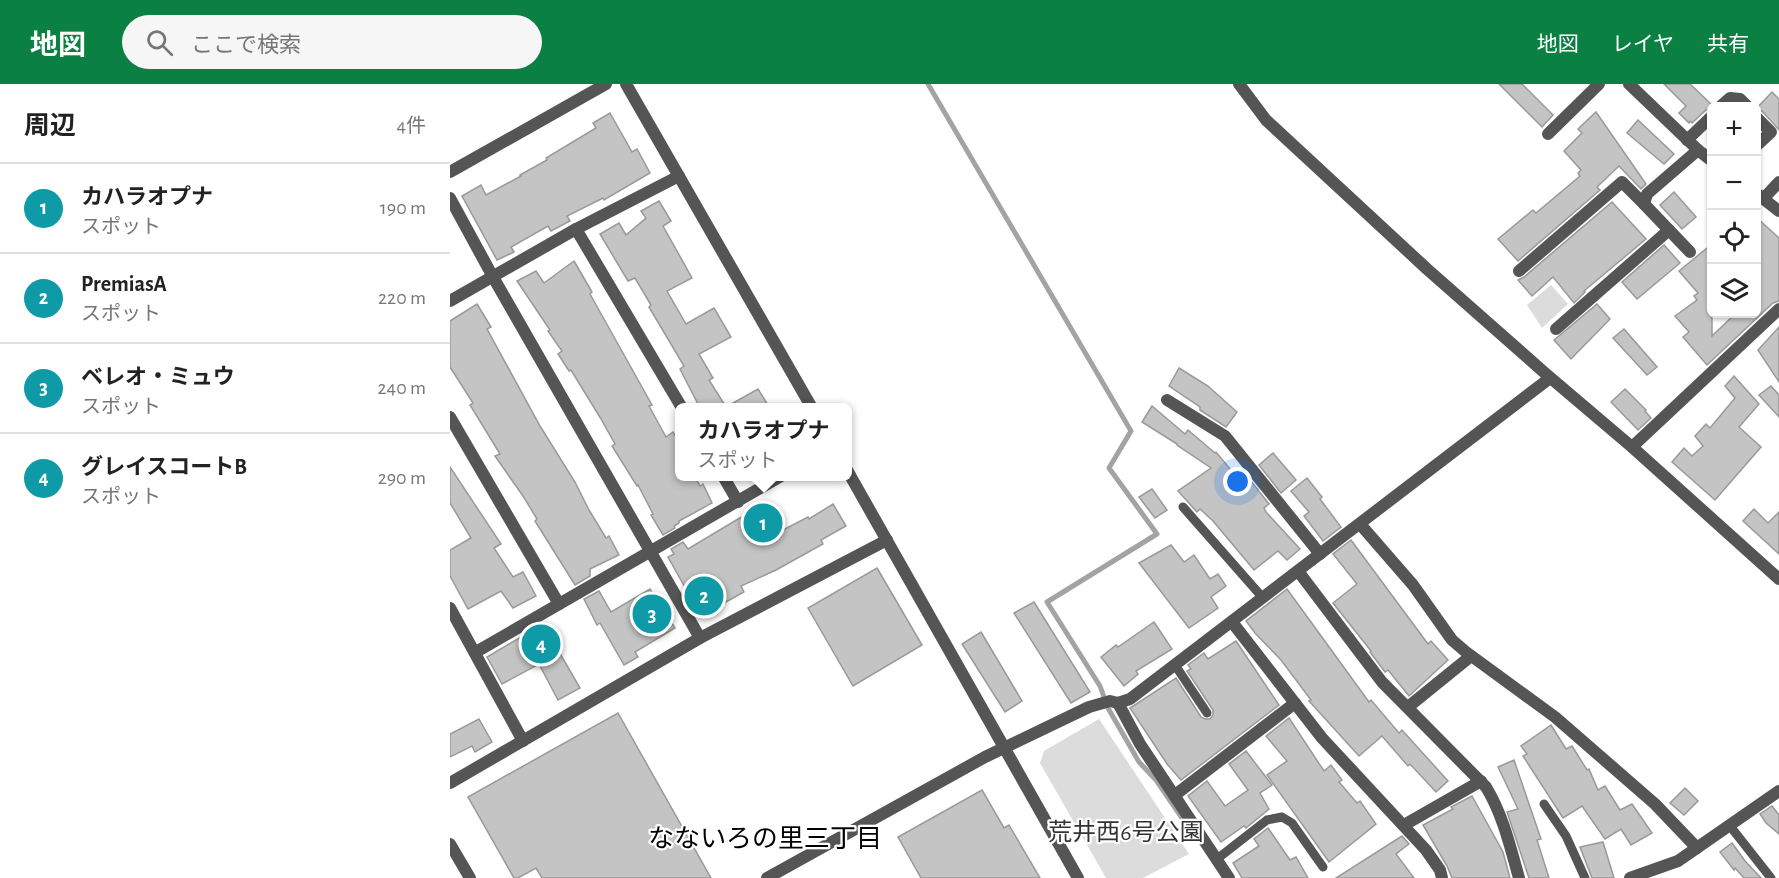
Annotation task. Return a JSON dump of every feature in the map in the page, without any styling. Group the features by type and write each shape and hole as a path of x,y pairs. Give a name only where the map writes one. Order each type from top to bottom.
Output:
{"street":[{"path":"450,172 606,84"},
{"path":"626,84 809,403"},
{"path":"1239,84 1266,120 1427,269 1632,447 1779,579"},
{"path":"1548,134 1599,84"},
{"path":"1629,84 1707,157"},
{"path":"1726,102 1730,98 1740,99 1743,102"},
{"path":"1687,140 1707,121"},
{"path":"1761,122 1771,132 1761,141"},
{"path":"1644,204 1647,194 1698,150"},
{"path":"450,301 576,229 679,176"},
{"path":"1519,272 1622,182 1690,252"},
{"path":"1761,195 1779,182"},
{"path":"1761,197 1779,211"},
{"path":"450,198 700,638"},
{"path":"576,229 679,403"},
{"path":"1556,329 1669,230"},
{"path":"1632,447 1779,309"},
{"path":"767,878 1004,748 1109,703 1130,699 1550,378"},
{"path":"1167,400 1225,436 1320,554"},
{"path":"450,417 559,604"},
{"path":"852,479 1078,878"},
{"path":"726,481 738,501"},
{"path":"476,652 774,481"},
{"path":"1360,524 1413,585 1452,640 1555,717 1655,804 1697,848"},
{"path":"450,783 700,638 887,540"},
{"path":"1298,571 1371,668 1481,781 1496,804 1519,878"},
{"path":"450,608 523,741"},
{"path":"1232,622 1322,738 1426,850 1440,870 1442,878"},
{"path":"1408,707 1471,656"},
{"path":"1109,703 1175,795 1229,878"},
{"path":"1175,795 1295,703"},
{"path":"1404,825 1481,781"},
{"path":"1630,878 1678,861 1779,791"},
{"path":"450,844 470,878"}],"lane":[{"path":"1183,507 1263,598"},
{"path":"1175,665 1207,713"},
{"path":"1544,804 1566,836 1585,878"},
{"path":"1217,859 1267,820 1282,817 1292,823 1323,867"},
{"path":"1730,826 1771,878"}],"green space":[{"path":"1551,285 1568,304 1542,328 1527,305"},
{"name":"荒井西6号公園","path":"1099,719 1189,854 1143,878 1106,878 1040,763 1044,751"}],"building":[{"path":"1499,84 1522,84 1553,115 1542,127"},
{"path":"1664,84 1690,84 1709,102 1707,102 1707,110 1692,123 1690,121 1689,123 1679,113 1686,106"},
{"path":"1772,92 1779,99 1779,130 1761,111 1761,104"},
{"path":"1596,112 1646,184 1641,189 1619,166 1597,187 1600,190 1518,261 1498,239 1533,210 1536,213 1580,176 1578,173 1581,170 1564,151 1582,133 1578,129"},
{"path":"610,113 632,152 637,149 650,173 604,200 603,198 567,216 570,221 551,231 548,226 511,247 514,252 497,260 462,196 481,185 486,195 521,176 596,128 593,123"},
{"path":"1638,120 1674,154 1664,164 1627,133"},
{"path":"1674,192 1696,217 1682,229 1660,205"},
{"path":"659,201 671,221 663,226 692,278 667,291 686,324 714,308 731,337 699,354 713,378 709,380 723,403 697,403 680,369 684,366 649,307 651,305 635,278 628,281 600,234 619,223 626,235 646,218 641,211"},
{"path":"1612,202 1646,239 1584,291 1574,303 1553,277 1532,296 1518,280"},
{"path":"1761,222 1779,238 1779,301 1773,303 1761,314"},
{"path":"1664,245 1680,263 1637,299 1622,282"},
{"path":"1707,248 1707,318 1712,318 1712,336 1731,318 1757,318 1707,365 1683,337 1689,332 1675,316 1697,300 1694,296 1698,293 1679,271"},
{"path":"574,261 652,405 649,406 666,437 673,432 675,435 675,481 697,481 700,486 703,484 712,503 679,521 674,526 675,528 663,535 638,485 612,446 615,444 601,419 571,370 569,371 558,354 562,351 548,331 550,330 517,281 536,271 544,283"},
{"path":"477,304 491,327 487,329 540,426 606,538 609,536 619,555 590,569 590,576 575,585 535,521 537,519 523,496 495,456 500,454 470,405 473,403 450,367 450,321"},
{"path":"1597,304 1610,319 1571,359 1554,340"},
{"path":"1779,327 1779,382 1758,350"},
{"path":"1624,329 1657,367 1647,375 1613,338"},
{"path":"1179,368 1208,386 1237,412 1226,427 1169,386"},
{"path":"1734,376 1759,404 1739,427 1761,447 1715,500 1672,462 1684,448 1692,456 1703,446 1695,436 1706,424 1710,428 1735,398 1725,386"},
{"path":"1771,386 1779,395 1779,417 1759,395"},
{"path":"758,389 767,403 733,403"},
{"path":"1625,389 1651,418 1638,430 1611,402"},
{"path":"1152,406 1185,434 1188,430 1216,452 1240,481 1247,476 1269,504 1264,508 1266,512 1300,549 1287,560 1278,551 1254,570 1213,521 1200,509 1197,512 1178,491 1211,468 1142,422"},
{"path":"1273,453 1296,480 1281,493 1259,465"},
{"path":"450,467 501,544 494,548 513,577 523,572 536,596 513,608 501,591 468,609 450,576 450,550 471,538 450,503"},
{"path":"1307,478 1341,527 1323,541 1304,516 1309,512 1291,491"},
{"path":"1152,489 1167,510 1155,518 1139,497"},
{"path":"833,504 846,526 821,540 823,544 741,586 744,592 701,616 668,557 674,554 671,549 683,542 688,549 738,519 768,505 783,530 808,517 809,519"},
{"path":"1754,509 1768,523 1779,512 1779,554 1743,521"},
{"path":"1351,540 1428,644 1431,641 1448,660 1409,696 1388,670 1385,672 1333,603 1357,584 1333,554"},
{"path":"1171,545 1184,562 1194,555 1210,579 1218,574 1226,586 1211,597 1218,608 1189,628 1139,563"},
{"path":"877,568 922,645 853,686 808,608"},
{"path":"650,589 675,628 635,652 638,657 624,665 600,623 597,625 584,599 599,591 611,612"},
{"path":"1287,589 1369,702 1371,700 1399,733 1402,730 1448,781 1436,792 1410,764 1408,766 1382,736 1359,756 1309,701 1311,700 1281,660 1246,621"},
{"path":"1034,602 1090,692 1071,703 1014,613"},
{"path":"1154,622 1172,649 1136,671 1138,674 1124,686 1101,657"},
{"path":"543,624 580,688 558,700 539,664 502,684 487,657"},
{"path":"981,632 1022,701 1005,712 962,644"},
{"path":"1236,641 1279,705 1181,780 1167,764 1130,708 1176,678 1201,717 1210,719 1213,710 1187,671 1191,669 1188,665 1204,653 1208,659"},
{"path":"618,713 711,878 542,878 536,868 514,878 468,797"},
{"path":"1289,718 1324,771 1331,765 1342,780 1339,782 1357,803 1360,801 1376,824 1329,862 1267,775 1287,761 1266,736"},
{"path":"479,719 492,742 475,752 472,746 450,757 450,734"},
{"path":"1551,725 1566,749 1572,746 1587,770 1589,769 1598,790 1605,786 1620,810 1632,804 1652,833 1631,845 1621,829 1605,839 1582,806 1563,818 1523,756 1527,754 1521,746"},
{"path":"1246,751 1272,785 1260,793 1269,809 1246,828 1244,826 1221,842 1188,796 1207,781 1225,806 1248,790 1229,764"},
{"path":"1514,760 1541,839 1537,840 1549,878 1529,878 1507,812 1518,809 1498,767"},
{"path":"1685,788 1698,801 1684,815 1670,803"},
{"path":"982,790 1004,828 1009,825 1040,878 921,878 898,837"},
{"path":"1472,796 1503,852 1510,878 1452,878 1423,825"},
{"path":"1772,806 1779,815 1779,834 1766,823 1760,814"},
{"path":"1268,828 1290,860 1296,857 1308,878 1242,878 1233,863 1259,846 1254,839"},
{"path":"1402,836 1409,844 1396,854 1414,878 1336,878"},
{"path":"1603,842 1614,878 1592,878 1580,847"},
{"path":"1732,843 1761,878 1744,878 1735,868 1734,870 1720,852"}],"waterway":[{"path":"928,84 1131,431 1109,468 1157,534 1047,602 1100,686 1108,708 1139,762 1156,780 1197,840"}],"place":[{"name":"カハラオプナ","path":"763,523"},
{"name":"PremiasA","path":"704,596"},
{"name":"ベレオ・ミュウ","path":"652,614"},
{"name":"グレイスコートB","path":"541,644"}],"district":[{"name":"なないろの里三丁目","path":"765,839"}]}
